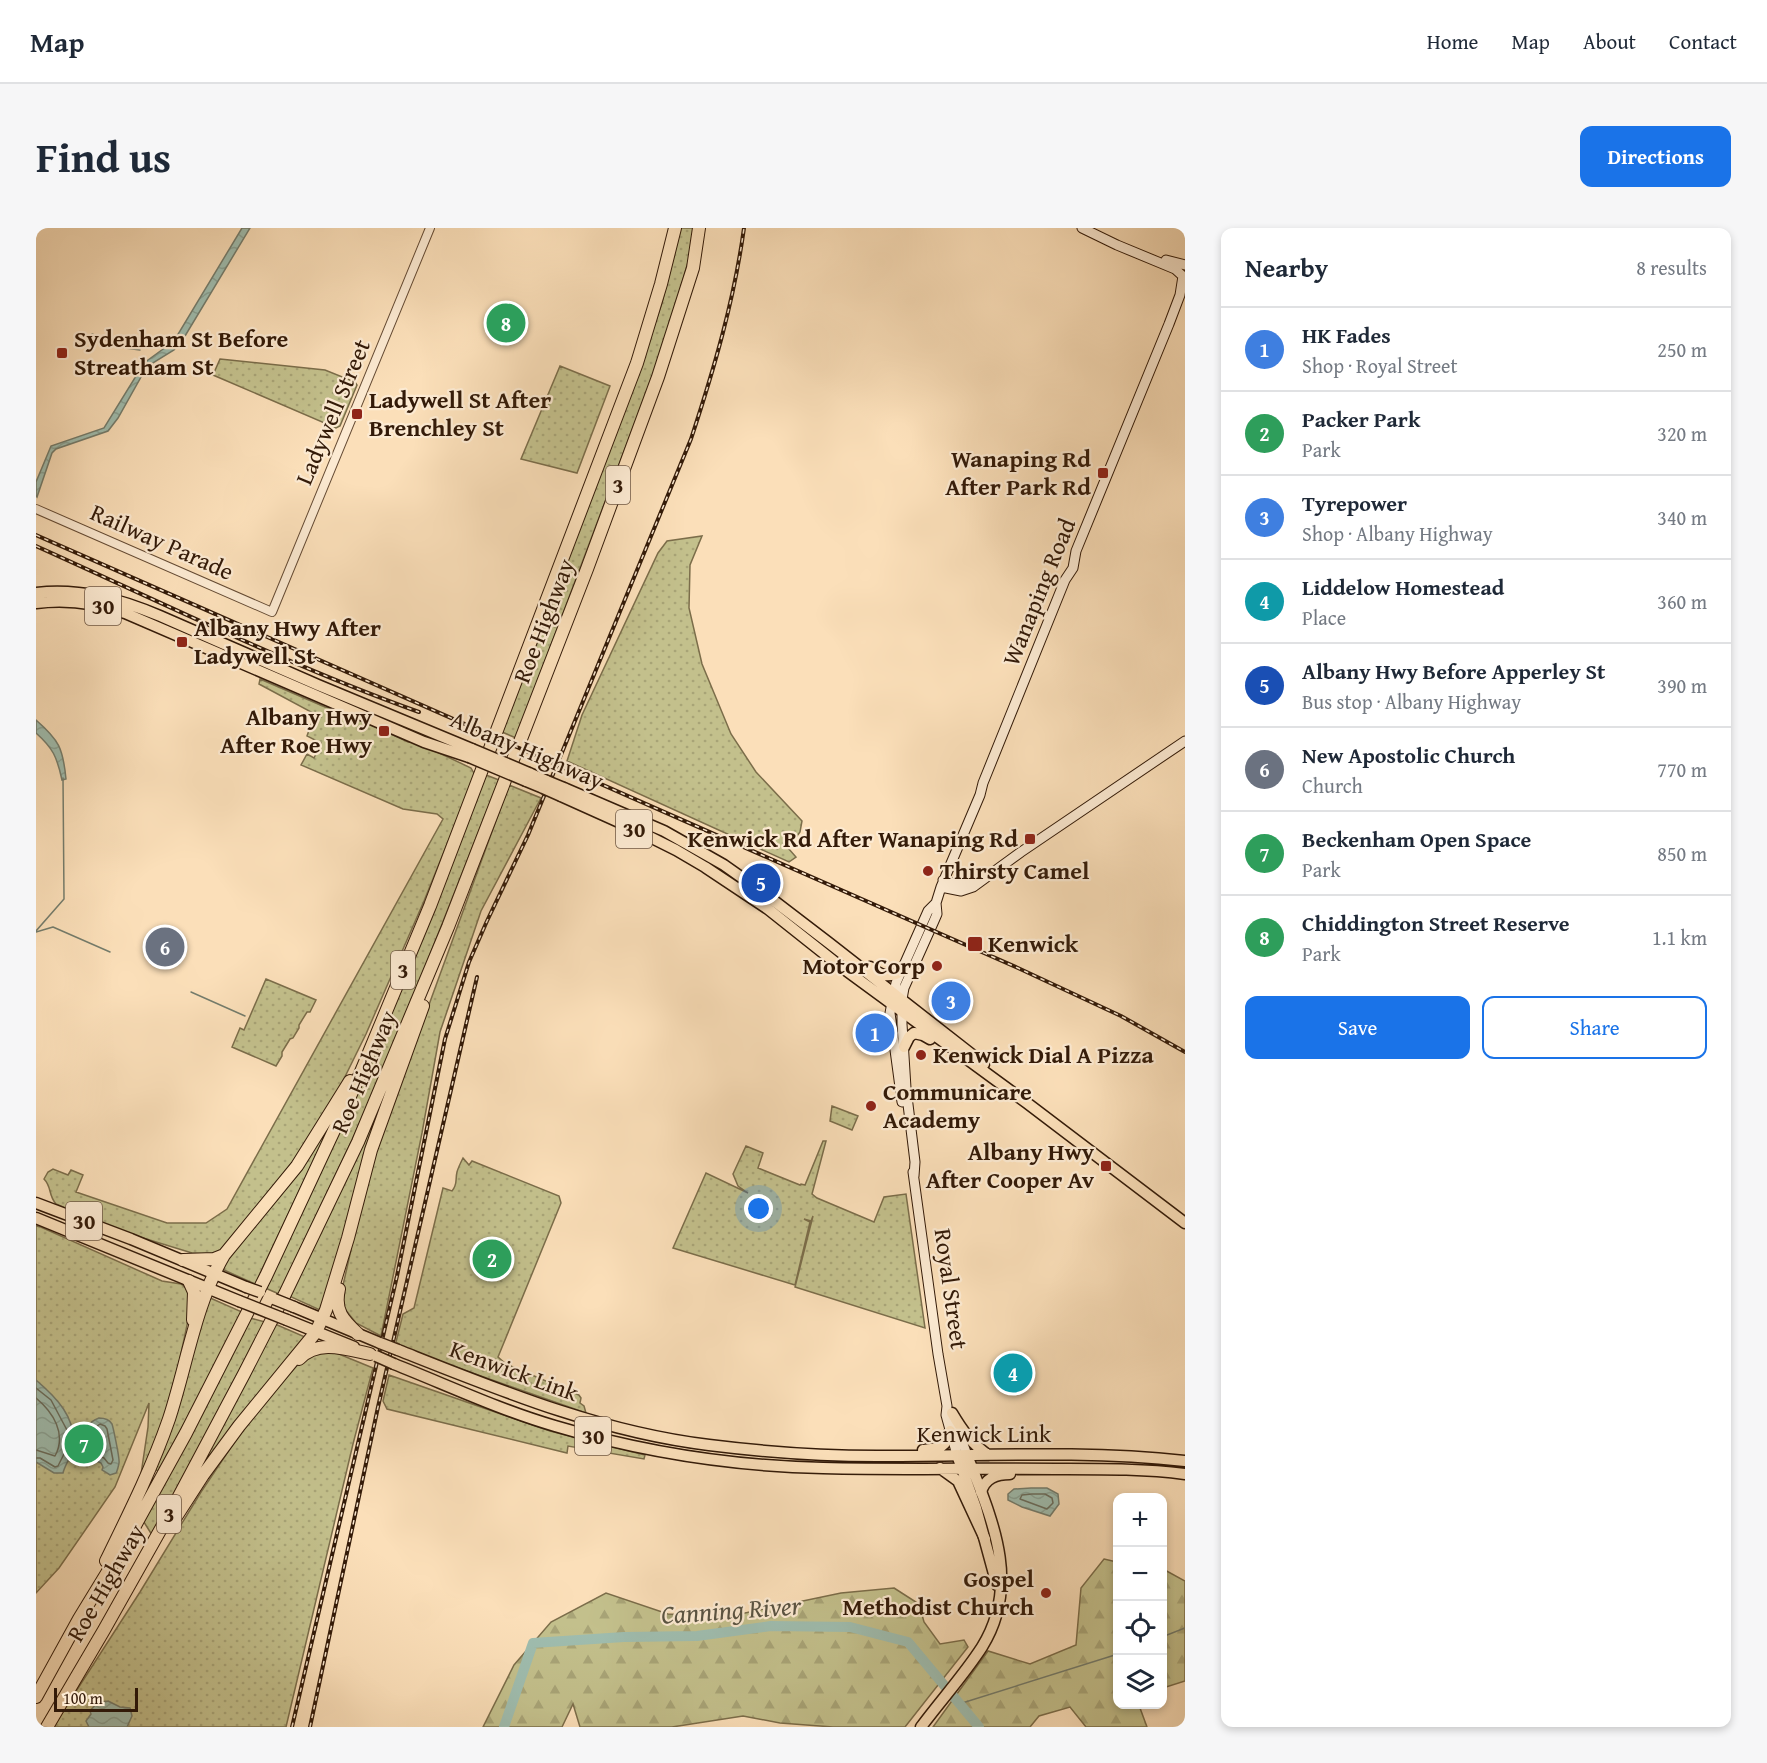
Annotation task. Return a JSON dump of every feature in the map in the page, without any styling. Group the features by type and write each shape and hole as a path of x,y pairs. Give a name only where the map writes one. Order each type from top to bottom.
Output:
{"highway":[{"name":"Roe Highway","path":"36,1697 175,1453 266,1276 358,1079 434,896 637,363 662,284 675,228"},
{"name":"Roe Highway","path":"47,1727 176,1502 285,1294 358,1142 448,927 587,569 658,377 693,268 699,228"},
{"path":"104,1630 203,1476 239,1426 316,1332 323,1319 348,1238 371,1150 433,978 448,927"},
{"path":"79,1619 87,1598 149,1472 170,1417 214,1273 224,1255 297,1166 344,1092 377,1034"},
{"path":"348,1238 348,1251 337,1303 344,1322 358,1334"},
{"path":"183,1260 214,1259 224,1255"},
{"path":"189,1281 194,1292 195,1330"},
{"path":"273,1386 303,1355 317,1347 333,1346 373,1355"}],"main road":[{"path":"1082,228 1184,272"},
{"name":"Wanaping Road","path":"896,999 904,988 937,914 936,903 942,883 980,795 1065,580 1071,572 1076,551 1183,293 1184,272"},
{"name":"Albany Highway","path":"36,593 77,592 131,604 545,785 664,831 702,852 759,890 846,956 896,999 1185,1217"},
{"name":"Albany Highway","path":"36,603 77,602 110,608 424,742 470,753"},
{"path":"942,883 961,885 971,882 1185,735"},
{"path":"942,883 961,891 974,887 1185,741"},
{"name":"Albany Highway","path":"562,792 705,867 768,909 836,963 896,999 902,1012 1185,1223"},
{"name":"Wanaping Road","path":"896,999 901,971 928,911 936,903"},
{"path":"909,955 919,949 922,950 916,939"},
{"path":"846,956 855,957 883,975 893,975 901,971"},
{"name":"Royal Street","path":"896,999 890,1012 910,1163 914,1176 938,1354 962,1455"},
{"name":"Royal Street","path":"902,1012 908,1103 915,1162 914,1176"},
{"path":"904,1047 910,1036 914,1033 920,1034 958,1059 972,1063"},
{"name":"Kenwick Link","path":"36,1203 183,1260 380,1343 555,1411 623,1429 708,1445 781,1452 879,1456 1147,1457 1185,1461"},
{"name":"Kenwick Link","path":"36,1218 478,1398 553,1426 626,1445 722,1461 822,1468 1064,1468 1148,1470 1185,1474"},
{"path":"950,1410 964,1433 988,1455"},
{"name":"Royal Street","path":"950,1410 946,1414 950,1431 967,1468 1000,1594"},
{"path":"879,1456 902,1449 936,1448 948,1441 950,1431"},
{"path":"939,1468 958,1481 984,1539"},
{"name":"Royal Street","path":"922,1726 982,1647 990,1631 1002,1585 1000,1551 981,1492 967,1468"},
{"path":"981,1492 986,1481 997,1475 1046,1472 1064,1468"}],"street":[{"name":"Ladywell Street","path":"272,612 430,228"},
{"name":"Railway Parade","path":"36,509 272,612"}],"green space":[{"path":"680,228 695,228 690,255 666,340 516,738 502,732 632,391 662,303"},
{"path":"491,309 526,325 521,337 486,321"},
{"path":"220,359 325,370 355,382 357,385 340,426 336,428 213,375"},
{"path":"560,366 610,386 577,473 521,459"},
{"path":"702,536 690,565 689,608 702,664 731,734 756,772 802,821 800,832 788,848 796,857 789,862 567,761 582,715 658,553 667,541"},
{"path":"260,679 325,707 342,711 408,742 416,742 471,768 475,775 424,901 366,1034 335,1097 305,1146 217,1255 192,1253 117,1230 56,1204 44,1179 53,1169 68,1175 71,1170 83,1175 76,1192 167,1223 206,1223 227,1209 443,819 437,814 403,809 301,765 307,754 314,758 321,743 307,736 315,714 259,684"},
{"path":"486,775 499,780 406,1015 361,1121 279,1294 263,1287"},
{"path":"509,785 541,798 481,911 440,1032 381,1336 356,1323 343,1309 341,1294 351,1243 371,1164"},
{"path":"266,979 316,1000 282,1052 276,1066 232,1047 240,1028 244,1030"},
{"path":"397,1066 322,1311 289,1296"},
{"path":"832,1106 858,1116 852,1130 830,1121"},
{"path":"339,1107 255,1284 224,1270 223,1265"},
{"path":"823,1141 826,1141 812,1194 817,1198 874,1222 884,1197 906,1194 925,1328 795,1287 813,1216 811,1221 804,1219 810,1222 795,1285 673,1248 706,1173 748,1193 738,1186 733,1174 746,1146 763,1153 758,1168 805,1185"},
{"path":"463,1158 469,1165 472,1161 559,1196 561,1203 498,1357 506,1364 579,1395 580,1403 584,1406 586,1413 399,1347 396,1342 403,1314 414,1308 443,1188 452,1191 454,1189 457,1170"},
{"path":"36,1225 162,1281 181,1284 188,1292 190,1311 162,1425 141,1474 149,1403 115,1487 59,1568 36,1593"},
{"path":"208,1297 242,1312 158,1471 153,1468"},
{"path":"250,1318 265,1322 152,1535 142,1519"},
{"path":"275,1324 305,1337 197,1473"},
{"path":"316,1351 334,1352 373,1368 286,1727 53,1727 201,1492 252,1416 300,1362"},
{"path":"389,1375 550,1431 645,1455 644,1459 568,1446 567,1453 387,1409 383,1401"},
{"path":"1104,1559 1113,1561 1113,1709 1140,1709 1147,1727 1086,1727 1070,1707 1039,1716 1030,1727 933,1727 988,1651 1030,1664 1076,1645 1081,1588"},
{"path":"1167,1571 1185,1581 1185,1681 1167,1687"},
{"path":"894,1588 919,1604 924,1622 940,1644 964,1640 968,1647 905,1727 833,1727 780,1723 743,1716 672,1727 580,1727 573,1704 562,1727 483,1727 514,1665 551,1622 606,1593 668,1614 704,1616 745,1613 841,1593"}],"water":[{"path":"242,228 250,228 185,336 174,350 145,370 118,418 108,431 56,449 52,453 37,497 36,482 51,446 104,428 144,363 174,341"},
{"path":"36,720 55,739 61,752 66,779 62,780 54,754 47,743 36,733"},
{"path":"36,1380 58,1401 72,1427 73,1447 63,1473 54,1473 36,1462"},
{"path":"99,1418 106,1419 112,1424 116,1443 119,1464 116,1473 110,1475 102,1470 101,1463 92,1459 91,1451 85,1442 88,1427"},
{"path":"1047,1488 1058,1494 1059,1504 1050,1516 1008,1500 1008,1494 1014,1489"},
{"path":"108,1701 120,1707 130,1708 132,1716 127,1727 89,1727 86,1721 91,1714 90,1711 96,1704"}],"waterway":[{"path":"92,334 125,348 140,350"},
{"path":"36,931 64,899 63,778"},
{"path":"36,932 53,927 110,952"},
{"path":"191,992 245,1016"},
{"name":"Canning River","path":"504,1727 533,1643 624,1637 697,1636 771,1626 850,1627 908,1642 979,1727"},
{"path":"1167,1635 1185,1628"},
{"path":"959,1704 1115,1655"}],"railway":[{"path":"292,1727 397,1276 445,1039 469,962 528,835 691,439 722,335 735,282 744,228"},
{"path":"36,535 1018,968 1121,1016 1185,1052"},
{"path":"36,546 274,654 419,712"},
{"path":"310,1727 378,1407 477,977"}],"place":[{"name":"Chiddington Street Reserve","path":"506,323"},
{"name":"Sydenham St Before Streatham St","path":"62,353"},
{"name":"Ladywell St After Brenchley St","path":"357,414"},
{"name":"Wanaping Rd After Park Rd","path":"1103,473"},
{"name":"Albany Hwy After Ladywell St","path":"182,642"},
{"name":"Albany Hwy After Roe Hwy","path":"384,731"},
{"name":"Kenwick Rd After Wanaping Rd","path":"1030,839"},
{"name":"Thirsty Camel","path":"928,871"},
{"name":"Albany Hwy Before Apperley St","path":"761,883"},
{"name":"Kenwick","path":"975,944"},
{"name":"New Apostolic Church","path":"165,947"},
{"name":"Motor Corp","path":"937,966"},
{"name":"Tyrepower","path":"951,1001"},
{"name":"HK Fades","path":"875,1033"},
{"name":"Kenwick Dial A Pizza","path":"921,1055"},
{"name":"Communicare Academy","path":"871,1106"},
{"name":"Albany Hwy After Cooper Av","path":"1106,1166"},
{"name":"Packer Park","path":"492,1259"},
{"name":"Liddelow Homestead","path":"1013,1373"},
{"name":"Beckenham Open Space","path":"84,1444"},
{"name":"Gospel Methodist Church","path":"1046,1593"}]}
